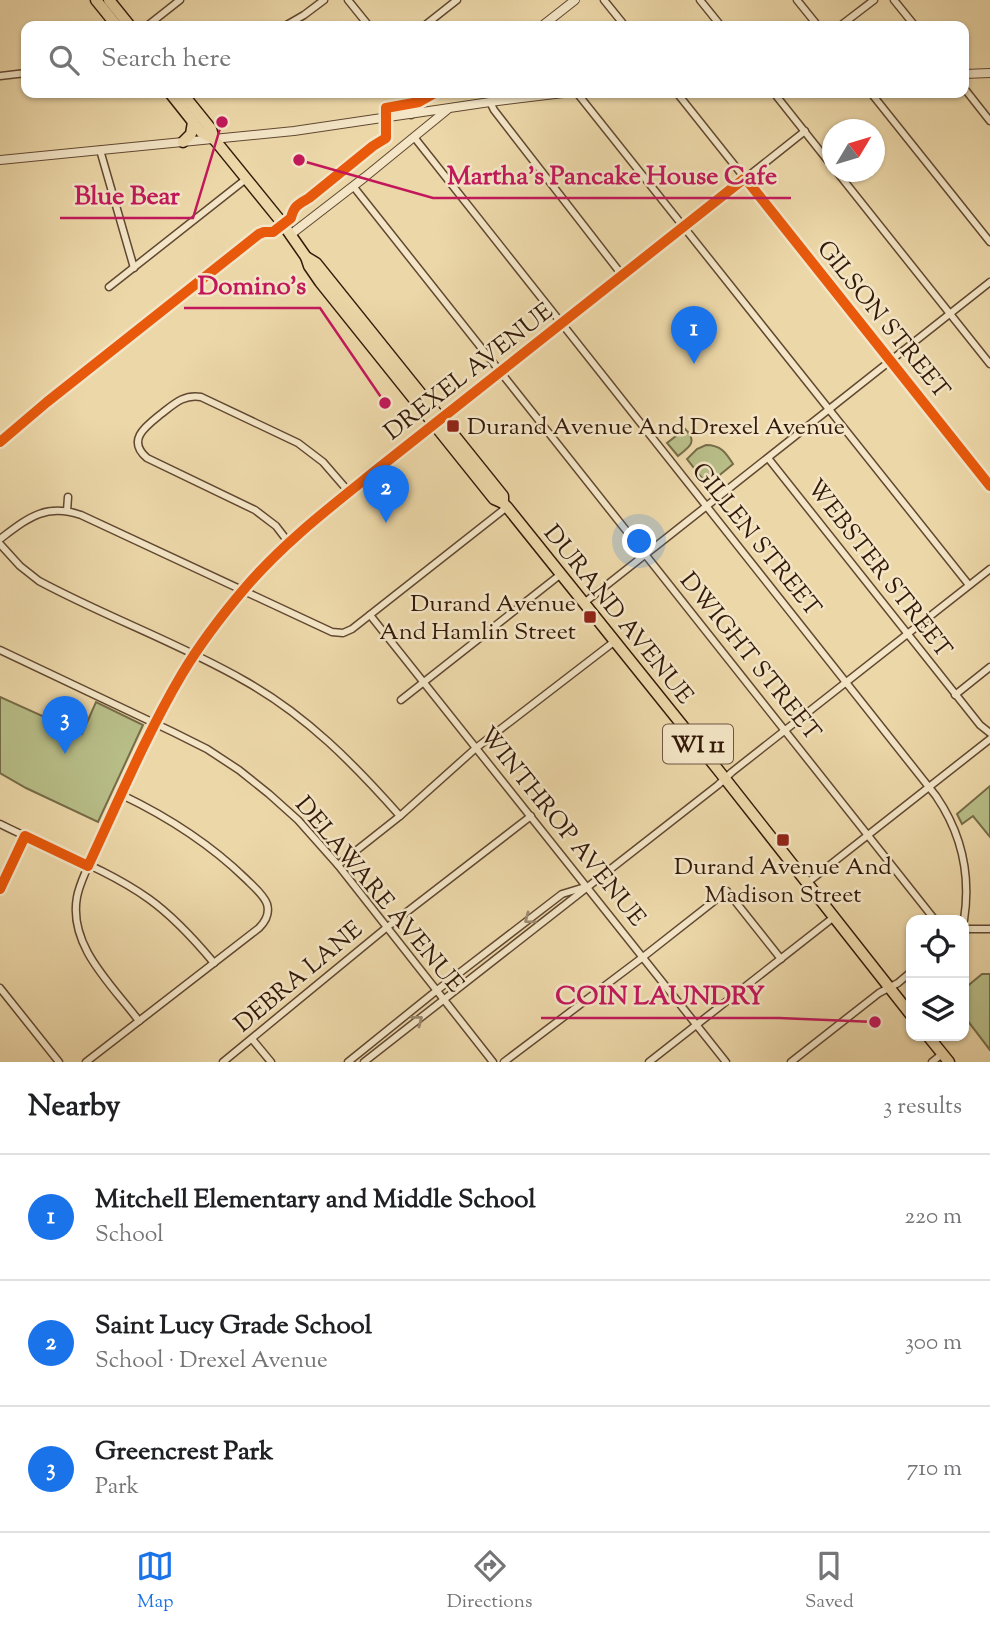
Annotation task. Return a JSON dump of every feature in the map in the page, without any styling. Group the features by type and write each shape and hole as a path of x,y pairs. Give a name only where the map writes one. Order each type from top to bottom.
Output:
{"main road":[{"path":"96,0 113,21"},
{"path":"108,0 126,21"},
{"name":"DURAND AVENUE","path":"174,98 201,132 214,139"},
{"name":"DURAND AVENUE","path":"186,98 211,129 214,139 290,234 320,282 438,422 494,499 505,505 561,574 906,1008"},
{"path":"183,142 191,135 193,122"},
{"path":"932,1041 945,1058"}],"street":[{"path":"153,21 180,0"},
{"path":"294,21 324,0"},
{"path":"348,0 365,21"},
{"path":"430,21 457,0"},
{"path":"548,21 575,0"},
{"path":"604,0 621,21"},
{"path":"700,0 717,21"},
{"path":"797,0 814,21"},
{"path":"847,21 874,0"},
{"path":"894,0 911,21"},
{"path":"969,74 990,73"},
{"path":"0,76 21,74"},
{"path":"969,94 990,121"},
{"path":"409,98 411,115"},
{"path":"0,160 294,131 411,115 485,98"},
{"path":"489,98 494,110 622,275"},
{"path":"581,98 969,585"},
{"name":"GILSON STREET","path":"681,98 990,486"},
{"path":"778,98 822,153"},
{"path":"875,98 990,242"},
{"path":"290,234 449,108"},
{"name":"DREXEL AVENUE","path":"139,1021 91,959 79,935 76,903 88,866 155,723 183,673 213,628 243,591 289,543 349,492 805,131"},
{"name":"GILLEN STREET","path":"414,137 929,788 950,819 963,855 967,881 964,915"},
{"path":"100,150 134,268"},
{"path":"109,288 246,179"},
{"path":"845,182 990,364"},
{"name":"DWIGHT STREET","path":"353,186 931,915"},
{"path":"584,603 990,282"},
{"path":"289,543 269,520 255,510 147,458 139,448 138,438 146,426 183,398 201,397 298,443 323,462 349,492"},
{"name":"WEBSTER STREET","path":"768,458 979,725 990,733"},
{"path":"67,511 68,497"},
{"path":"400,816 354,764 285,706 247,681 39,581 20,566 0,541 30,517 45,512 54,510 81,514 337,633 348,632 505,505"},
{"path":"364,1062 990,569"},
{"path":"401,700 561,574"},
{"name":"WINTHROP AVENUE","path":"370,615 726,1062"},
{"path":"338,865 400,816 476,748 615,641"},
{"name":"DELAWARE AVENUE","path":"0,650 207,750 270,794 298,820 338,865 493,1062"},
{"path":"956,695 990,667"},
{"path":"807,883 990,739"},
{"path":"86,1062 259,928 264,923 267,912 266,902 251,884 216,852 191,832 122,794"},
{"name":"DEBRA LANE","path":"223,1062 386,928 531,816"},
{"path":"0,824 128,886 186,930 214,963"},
{"path":"0,889 25,836"},
{"path":"348,1062 562,894 587,887"},
{"path":"504,1062 727,891 781,959"},
{"path":"649,1062 834,917"},
{"path":"969,929 990,929"},
{"path":"791,1062 879,993 906,976"},
{"path":"0,988 59,1062"},
{"path":"253,1039 271,1062"},
{"path":"932,1062 945,1058"}],"green space":[{"path":"685,429 692,441 678,456 667,443"},
{"path":"706,445 719,448 733,464 710,483 705,482 687,459 697,449"},
{"path":"0,697 82,734 96,702 143,725 98,822 0,773"},
{"path":"990,786 990,837 973,816 962,824 957,814"},
{"path":"982,974 990,974 990,1050 969,1023 969,985"}],"cycle path":[{"path":"0,442 259,234 273,232 291,218 297,205 386,138 386,108 419,102 426,98"},
{"path":"0,889 25,836 88,866 144,745 182,674 228,609 276,555 345,495 745,178 990,486"}],"place":[{"name":"Blue Bear","path":"222,122"},
{"name":"Martha's Pancake House Cafe","path":"299,160"},
{"name":"Mitchell Elementary and Middle School","path":"694,364"},
{"name":"Domino's","path":"385,403"},
{"name":"Durand Avenue And Drexel Avenue","path":"453,426"},
{"name":"Saint Lucy Grade School","path":"386,523"},
{"name":"Durand Avenue And Hamlin Street","path":"590,617"},
{"name":"Greencrest Park","path":"65,754"},
{"name":"Durand Avenue And Madison Street","path":"783,840"},
{"name":"COIN LAUNDRY","path":"875,1022"}]}
